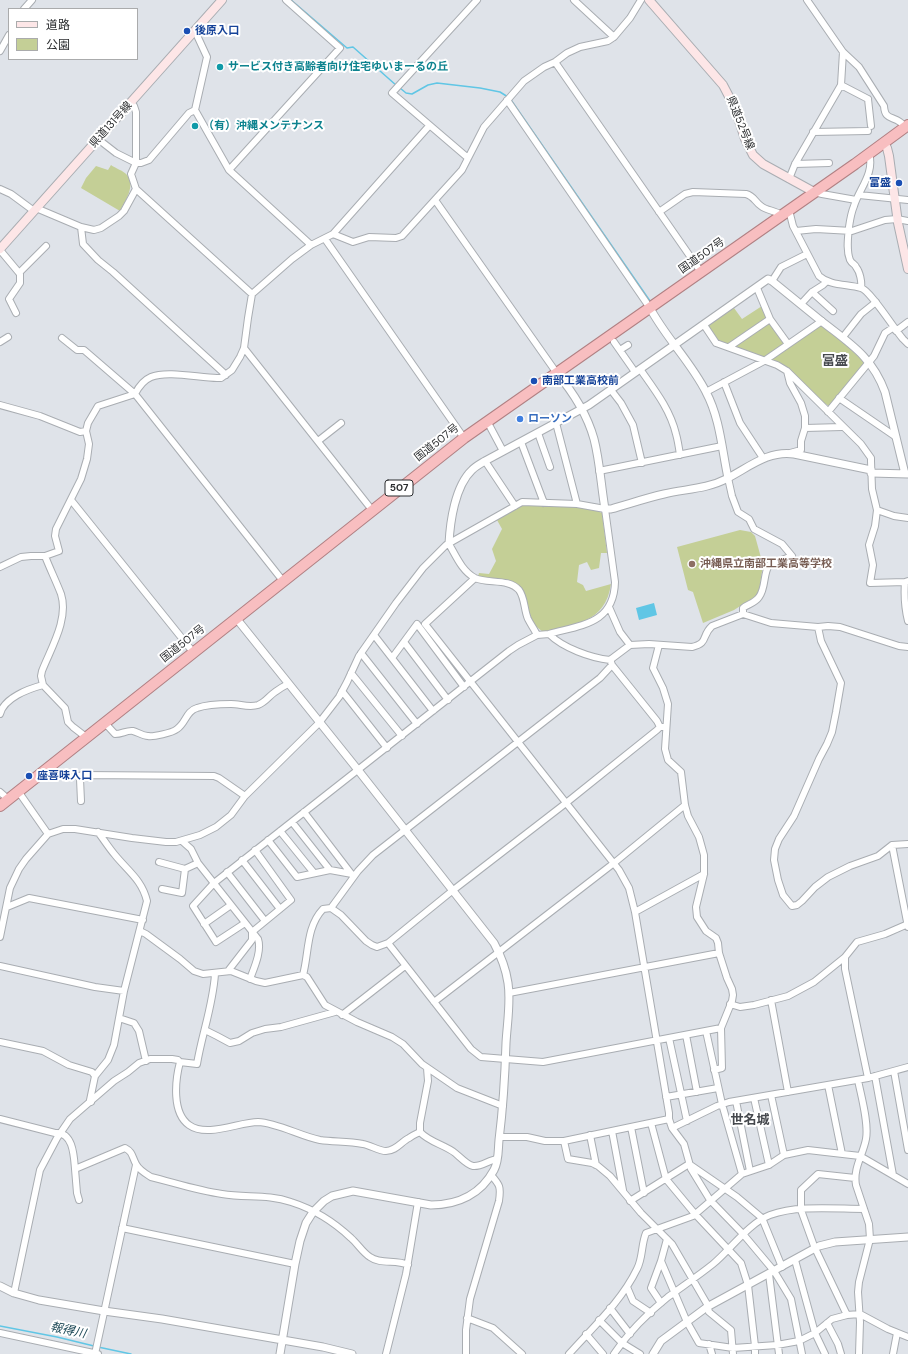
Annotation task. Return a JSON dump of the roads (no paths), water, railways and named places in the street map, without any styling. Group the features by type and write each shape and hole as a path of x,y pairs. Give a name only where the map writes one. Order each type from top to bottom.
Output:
{"highway":[{"name":"国道507号","path":"4,802 464,438 884,143 907,125"}],"main road":[{"name":"県道131号線","path":"0,249 222,0"},
{"name":"県道52号線","path":"649,0 723,85 735,108 745,139 753,155 763,164 814,192"},
{"path":"884,143 889,156 897,219 908,269"}],"street":[{"path":"25,8 32,0"},
{"path":"229,170 340,48 286,0"},
{"path":"468,158 392,94 477,0"},
{"path":"574,0 614,37"},
{"path":"332,234 353,242 369,237 396,238 402,236 462,170 484,127 524,81 567,53 580,47 608,42 630,18 641,0"},
{"path":"807,0 843,52 859,67 884,106 884,112 888,117 907,125"},
{"path":"195,30 206,57 195,110 229,170 311,245"},
{"path":"0,51 8,37"},
{"path":"789,179 795,164 841,85 843,52"},
{"path":"555,62 700,272"},
{"path":"841,85 868,99"},
{"path":"813,132 870,128 868,99 875,91"},
{"path":"507,100 706,392 713,408 732,496 738,512 749,518 754,529 782,544 792,556 769,565 761,594 756,600 743,608 743,614"},
{"path":"130,103 134,106 136,112 136,164 131,174 136,189 252,294"},
{"path":"98,139 116,154 136,164 141,164 149,160 189,113 195,110"},
{"path":"0,567 21,557 45,556 59,551 55,536 56,529 81,479 87,459 89,444 86,431 88,423 98,406 135,394 138,387 151,377 169,374 221,378 232,370 244,348 252,294 292,259 311,245 332,234 429,126"},
{"path":"861,288 862,284 858,270 851,262 848,249 852,213 870,166 868,154"},
{"path":"795,164 829,163"},
{"path":"0,189 11,194 35,210 81,227 94,230 101,228 119,216 124,211 136,189"},
{"path":"659,212 685,194 693,192 752,195 760,205 765,208 785,212 819,276 826,281 861,288 867,292 908,344"},
{"path":"814,192 836,197 908,200"},
{"path":"245,923 216,942 193,906 214,883 227,872 518,645 537,635 549,634 589,624 601,616 608,607 613,596 615,582 594,439 582,409 435,200"},
{"path":"796,231 816,229 849,231 857,230 885,220 908,220"},
{"path":"81,227 83,244 98,260 226,375"},
{"path":"325,239 464,438"},
{"path":"19,273 46,246"},
{"path":"0,249 19,273 21,278 20,283 9,299 16,312"},
{"path":"772,281 781,267 807,254"},
{"path":"537,635 528,618 518,590 512,585 500,582 484,581 475,578 462,566 449,544 451,518 461,487 472,470 503,451 582,409 768,279 843,337 869,361 882,383 885,392 906,474 871,471 788,453"},
{"path":"801,304 812,292 823,285 826,281"},
{"path":"757,288 770,319 788,344"},
{"path":"812,292 833,311"},
{"path":"843,337 861,314 876,302"},
{"path":"729,348 770,319"},
{"path":"706,392 764,361 822,321"},
{"path":"828,412 877,351 885,333 908,322"},
{"path":"704,325 716,343 777,365 787,371 842,427 861,444 870,458 872,488 877,510 875,526 869,545 874,565 870,583 907,582 906,606 908,621"},
{"path":"0,342 8,337"},
{"path":"62,338 77,350 84,350 135,394 283,580"},
{"path":"614,342 656,392 670,417 676,433 680,455"},
{"path":"620,350 628,345"},
{"path":"244,348 372,510"},
{"path":"0,937 10,888 19,869 26,859 48,834 63,829 75,829 166,842 182,840 200,835 216,827 231,815 245,796 319,723 342,692 356,660 396,602 423,568 449,544 522,502 577,504 611,509 664,494 708,486 728,478 763,458 801,450 801,441 806,422 803,409 790,384 787,371"},
{"path":"724,382 740,423 763,458"},
{"path":"611,390 621,403 633,425 642,462"},
{"path":"839,398 896,437"},
{"path":"0,405 40,416 80,432 86,431"},
{"path":"487,421 503,451"},
{"path":"318,441 341,423"},
{"path":"556,423 577,504"},
{"path":"805,428 842,427"},
{"path":"538,433 550,467"},
{"path":"521,442 544,503"},
{"path":"599,471 722,446"},
{"path":"485,461 514,506"},
{"path":"71,500 193,652"},
{"path":"877,510 894,516 908,518"},
{"path":"45,556 61,594 63,606 57,634 42,671 41,676 43,685 65,708 68,722 86,737"},
{"path":"475,578 425,624 614,863 629,888 635,912 666,1097 668,1120 684,1144 692,1172 710,1200 743,1234 791,1299 802,1354"},
{"path":"608,607 620,632 630,645"},
{"path":"331,908 353,876 373,855 600,678 611,663 630,645 692,647 703,643 708,629 712,626 743,614 771,623 818,627 840,627 899,646 908,647"},
{"path":"236,618 494,943 506,972 509,994 500,1137 495,1168 491,1175 481,1188 462,1199 441,1205 353,1191 332,1196 324,1201 313,1212 306,1224 300,1241 280,1354"},
{"path":"392,658 417,624 464,687"},
{"path":"818,627 821,641 842,683 835,719 827,744 794,816 779,839 775,849 774,860 783,895 792,906 797,905 815,887 828,877 850,866 878,856 892,845 908,844"},
{"path":"549,634 560,642 589,656 611,663 663,727"},
{"path":"374,635 433,711"},
{"path":"404,642 448,700"},
{"path":"659,645 653,668 668,704 663,727 665,749 668,760 681,772 683,778 685,805 688,816 699,837 704,855 704,874 696,907 697,917 706,931 716,938 718,943 718,953 733,995 721,1028 722,1068 714,1070"},
{"path":"361,653 417,724"},
{"path":"351,673 402,736"},
{"path":"104,722 115,734 133,731 148,737 163,734 176,730 183,723 189,712 195,708 232,704 243,706 257,705 265,702 274,692 288,684"},
{"path":"0,714 4,704 28,689 43,685"},
{"path":"342,692 387,748"},
{"path":"304,975 311,928 318,914 323,909 331,908 341,915 366,941 372,945 377,947 388,943 452,891 663,727"},
{"path":"80,801 79,776 82,775 214,776 245,796"},
{"path":"18,791 48,834"},
{"path":"0,792 4,802"},
{"path":"434,1002 614,863 685,805"},
{"path":"304,812 353,876"},
{"path":"292,822 330,870"},
{"path":"280,831 314,873"},
{"path":"91,1102 90,1100 95,1076 108,1060 114,1045 124,991 147,901 144,891 137,880 115,855 98,832"},
{"path":"182,840 191,849 198,863 231,904 259,944 250,979"},
{"path":"268,840 297,877 330,870 353,876"},
{"path":"730,1004 740,1007 788,996 804,988 845,957 857,942 885,934 908,925 892,845"},
{"path":"228,972 252,940 252,932 291,900 256,850"},
{"path":"242,860 280,909"},
{"path":"159,862 185,869 198,863"},
{"path":"162,889 182,893 185,869"},
{"path":"227,872 265,921"},
{"path":"635,912 704,874"},
{"path":"7,907 29,898 142,920"},
{"path":"204,924 231,904"},
{"path":"140,931 180,959 194,971 203,974 228,972 236,973 265,983 304,975"},
{"path":"388,943 471,1049 481,1057 543,1062 721,1028"},
{"path":"509,994 718,953"},
{"path":"845,957 845,969 868,1078"},
{"path":"0,966 95,987 124,991"},
{"path":"342,1015 405,966"},
{"path":"14,1293 40,1170 61,1132 70,1119 114,1081 139,1063 150,1059 172,1059 180,1062 197,1064 214,989 215,974"},
{"path":"304,975 307,977 322,1003 335,1012 392,1037 403,1044 427,1068 457,1088 503,1106"},
{"path":"771,1000 788,1092"},
{"path":"205,1030 230,1043 239,1041 258,1031 281,1027 335,1012"},
{"path":"119,1018 134,1023 139,1031 146,1061"},
{"path":"706,1031 722,1104 742,1174"},
{"path":"686,1035 697,1092"},
{"path":"669,1038 687,1120"},
{"path":"0,1042 42,1051 69,1065 92,1072 95,1076"},
{"path":"180,1062 176,1085 177,1101 183,1120 191,1127 209,1130 258,1122 321,1140 365,1144 385,1151 396,1148 408,1138 420,1132"},
{"path":"672,1128 722,1104 858,1080 908,1067"},
{"path":"427,1068 428,1081 420,1123 420,1132 425,1137 452,1151 470,1165 479,1166 491,1160 497,1159"},
{"path":"894,1071 908,1150"},
{"path":"875,1076 893,1175"},
{"path":"858,1080 866,1126 866,1139 857,1165 855,1178 869,1224 870,1239 859,1282 858,1292 860,1314 859,1354"},
{"path":"828,1085 842,1154"},
{"path":"666,1097 718,1088"},
{"path":"771,1095 784,1155"},
{"path":"754,1098 768,1165"},
{"path":"736,1101 750,1171"},
{"path":"0,1119 55,1133 61,1132"},
{"path":"500,1137 564,1141 668,1120"},
{"path":"651,1123 666,1179 695,1214 741,1263 748,1285 755,1354"},
{"path":"631,1127 644,1193"},
{"path":"612,1131 624,1193"},
{"path":"61,1132 71,1143 75,1158 77,1193 79,1200"},
{"path":"590,1135 596,1165"},
{"path":"564,1141 568,1159 582,1160 596,1165 610,1176 630,1201 672,1244 691,1279 707,1304 709,1312 731,1330 733,1351"},
{"path":"0,1333 96,1353 136,1165 133,1154 125,1148 75,1168"},
{"path":"569,1354 627,1287 641,1261 646,1233 695,1214 742,1174 768,1165 784,1155 808,1150 860,1156 908,1184"},
{"path":"630,1201 689,1164"},
{"path":"689,1164 724,1188 762,1218 782,1267"},
{"path":"136,1165 144,1173 151,1177 222,1194 272,1197 292,1202 334,1223 370,1258 381,1261 402,1262 408,1265"},
{"path":"847,1315 815,1248 802,1210 801,1190 818,1174 855,1178"},
{"path":"466,1354 467,1318 470,1299 499,1201 501,1189 491,1175"},
{"path":"386,1354 408,1265 418,1202"},
{"path":"614,1354 630,1334 661,1303 691,1279 712,1265 729,1250 743,1234 762,1218 787,1210 864,1209"},
{"path":"122,1228 295,1264"},
{"path":"653,1354 661,1341 707,1307 815,1248 826,1243 908,1237"},
{"path":"661,1303 651,1288 667,1239"},
{"path":"795,1260 815,1333 825,1354"},
{"path":"661,1261 687,1322 699,1343 709,1344 733,1351 755,1346 777,1345 799,1341 815,1333 832,1319 847,1315 860,1314 908,1337"},
{"path":"771,1273 779,1354"},
{"path":"0,1286 14,1293 39,1300 162,1319 323,1347 352,1354"},
{"path":"627,1287 633,1301 651,1313"},
{"path":"610,1308 630,1334"},
{"path":"467,1318 493,1328 522,1354"},
{"path":"600,1320 622,1343 640,1354"},
{"path":"827,1323 838,1344 841,1354"},
{"path":"893,1354 897,1333"},
{"path":"586,1334 603,1354"},
{"path":"709,1344 712,1354"}],"water":[{"path":"654,603 657,615 639,620 636,608"}],"waterway":[{"path":"291,0 347,48 353,47 397,86"},
{"path":"400,88 406,93 412,94 428,85 437,83 480,88 500,92 508,97"},
{"path":"511,100 650,301"},
{"name":"報得川","path":"0,1326 94,1346"},
{"name":"報得川","path":"98,1347 131,1354"}],"place":[{"name":"後原入口","path":"187,31"},
{"name":"サービス付き高齢者向け住宅ゆいまーるの丘","path":"220,67"},
{"name":"（有）沖縄メンテナンス","path":"195,126"},
{"name":"富盛","path":"899,183"},
{"name":"南部工業高校前","path":"534,381"},
{"name":"ローソン","path":"520,419"},
{"name":"沖縄県立南部工業高等学校","path":"692,564"},
{"name":"座喜味入口","path":"29,776"}],"district":[{"name":"富盛","path":"835,362"},
{"name":"世名城","path":"750,1121"}]}
